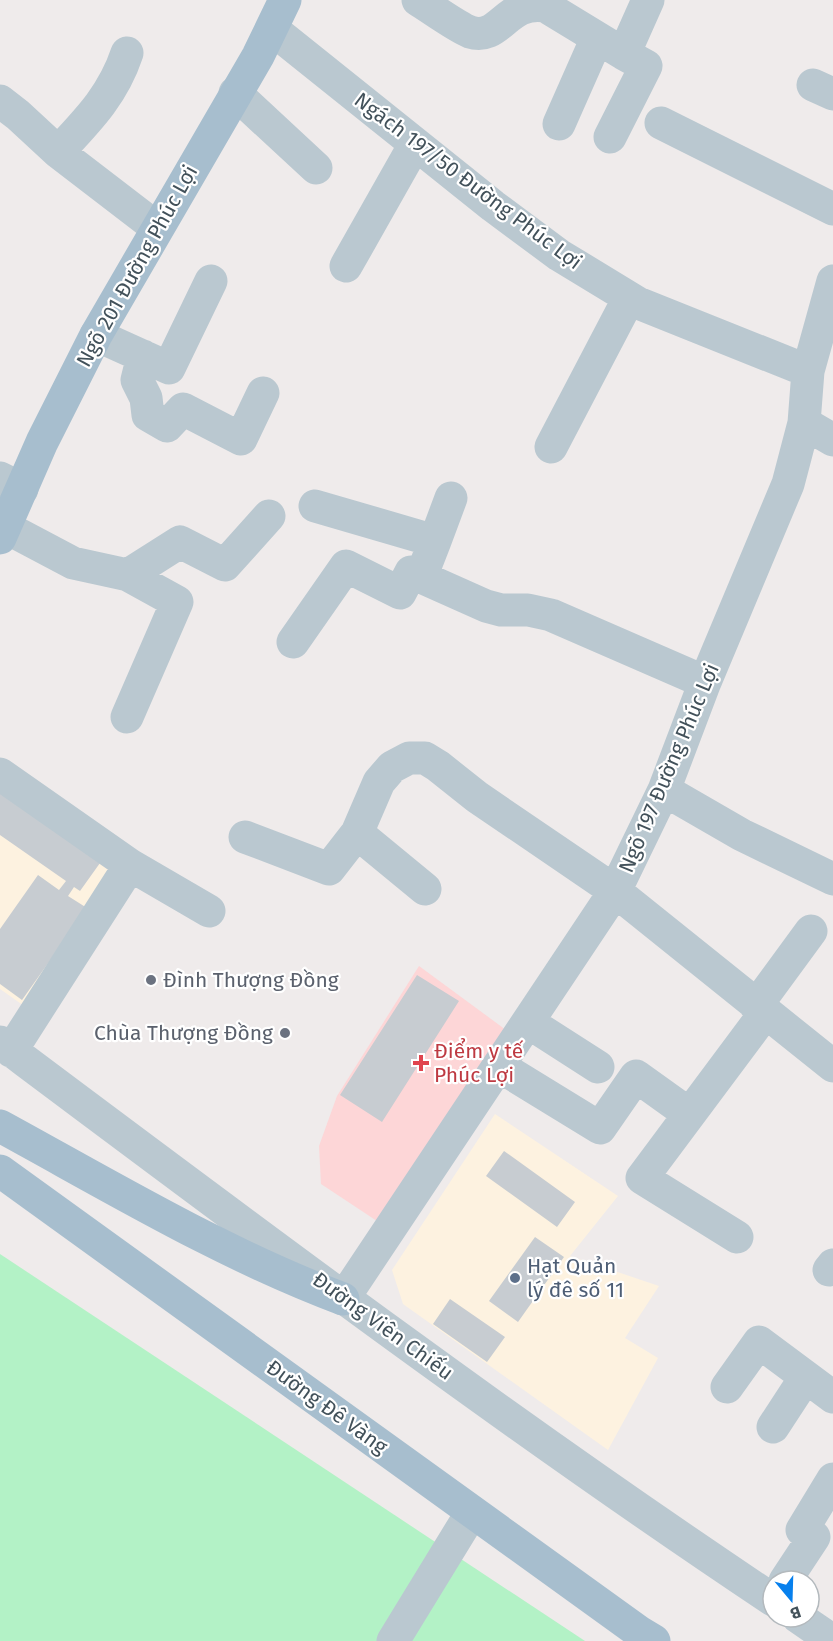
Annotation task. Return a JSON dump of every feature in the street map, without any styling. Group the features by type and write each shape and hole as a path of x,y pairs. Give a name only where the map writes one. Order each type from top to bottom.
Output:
{"main road":[{"name":"Ngõ 201 Đường Phúc Lợi","path":"2,532 11,483 42,442 96,335 278,14"},
{"path":"0,1126 245,1258 343,1299"},
{"name":"Đường Đê Vàng","path":"0,1171 654,1641"}],"street":[{"path":"418,0 470,32 482,33 493,28 516,7 524,3 535,3 545,6 646,66 610,137"},
{"path":"559,124 611,46 648,0"},
{"name":"Ngách 197/50 Đường Phúc Lợi","path":"278,14 415,144 493,207 559,255 629,298 808,372"},
{"path":"58,152 96,111 112,89 128,53"},
{"path":"235,93 316,168"},
{"path":"0,101 58,152 157,228"},
{"path":"661,123 833,209"},
{"path":"346,266 415,144"},
{"path":"96,335 169,368 211,281"},
{"name":"Ngõ 197 Đường Phúc Lợi","path":"343,1299 615,891 664,790 705,682 788,484 804,423 808,372 833,281"},
{"path":"550,447 629,298"},
{"path":"143,356 137,380 146,398 148,415 167,426 183,409 241,439 263,393"},
{"path":"804,423 833,440"},
{"path":"422,577 451,498"},
{"path":"315,506 435,541"},
{"path":"128,575 180,542 225,566 269,516"},
{"path":"2,532 73,563 128,575 177,602 127,717"},
{"path":"293,642 346,566 400,593 411,572 486,606 501,610 528,610 551,615 705,682"},
{"path":"245,837 330,869 357,833 379,782 392,767 409,759 425,759 615,891 833,1066"},
{"path":"0,774 130,865 208,911"},
{"path":"664,790 742,835 833,879"},
{"path":"357,833 425,889"},
{"path":"6,1047 130,865"},
{"path":"737,1237 642,1178 689,1114 811,931"},
{"path":"528,1022 598,1067"},
{"name":"Đường Viên Chiếu","path":"6,1047 343,1299 671,1532 761,1587"},
{"path":"499,1066 600,1128 636,1076 689,1114"},
{"path":"727,1387 759,1342 805,1378 833,1396"},
{"path":"773,1428 805,1378"},
{"path":"803,1569 823,1543 802,1530 833,1479"},
{"path":"393,1641 472,1512"},
{"name":"Đường Viên Chiếu","path":"818,1629 833,1641"}],"shaded area":[{"path":"0,789 122,875 27,1008 0,989"},
{"name":"Điểm y tế Phúc Lợi","path":"419,966 506,1030 380,1223 321,1184 319,1146 337,1096"},
{"name":"Hạt Quản lý đê số 11","path":"495,1114 618,1196 570,1256 659,1286 625,1338 658,1358 608,1450 403,1304 392,1270"}],"green space":[{"path":"0,1254 585,1641 0,1641"}],"building":[{"path":"0,792 100,863 80,891 74,887 68,896 87,908 22,1000 0,984 0,929 38,875 59,890 66,881 0,835"},
{"path":"417,975 459,1001 382,1122 340,1095"},
{"path":"504,1151 575,1202 557,1227 486,1176"},
{"path":"535,1237 564,1257 518,1322 489,1301"},
{"path":"450,1299 505,1337 487,1362 433,1324"}],"place":[{"name":"Đình Thượng Đồng","path":"151,980"},
{"name":"Chùa Thượng Đồng","path":"285,1033"},
{"name":"Điểm y tế Phúc Lợi","path":"421,1063"},
{"name":"Hạt Quản lý đê số 11","path":"515,1278"}]}
